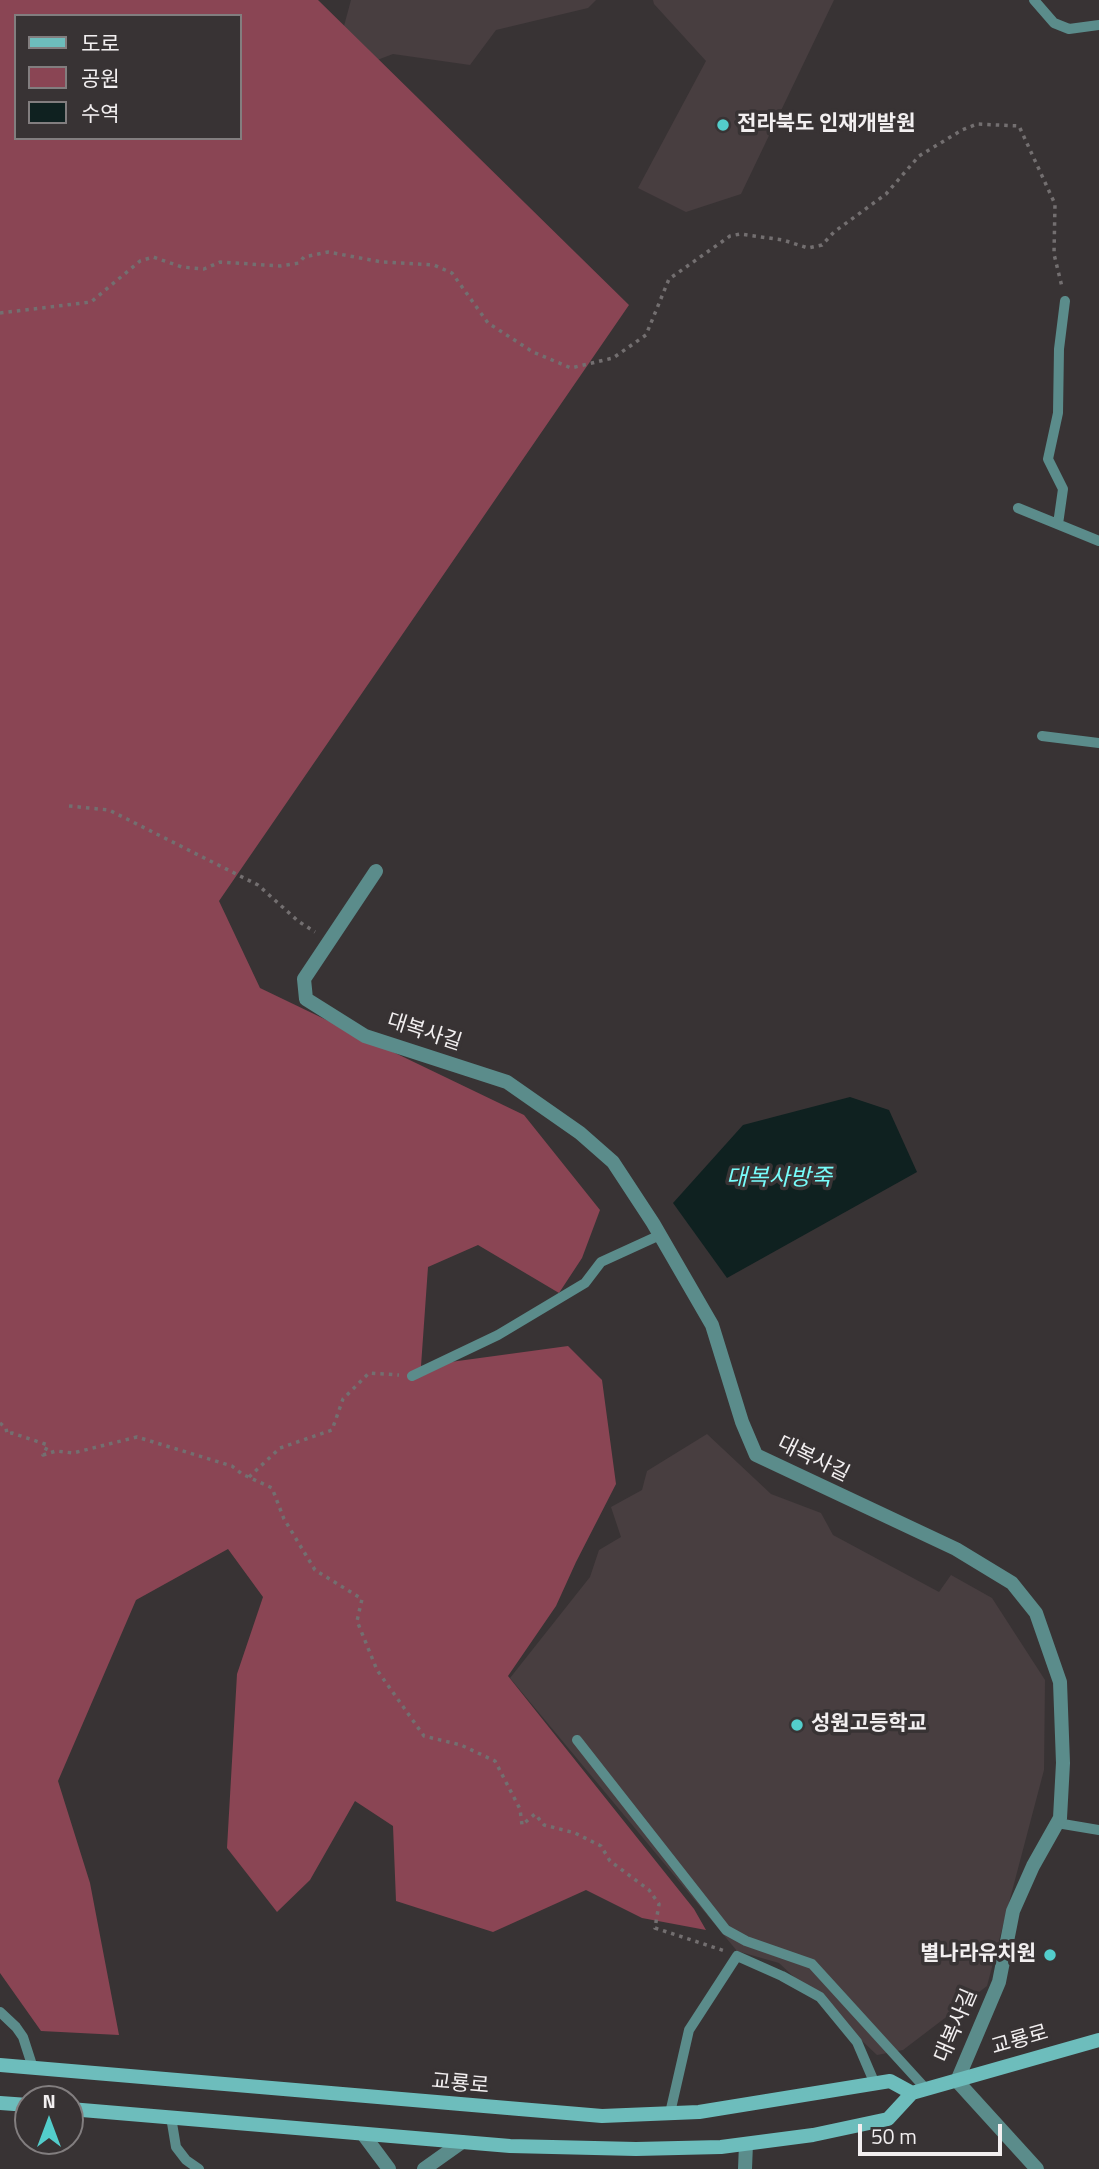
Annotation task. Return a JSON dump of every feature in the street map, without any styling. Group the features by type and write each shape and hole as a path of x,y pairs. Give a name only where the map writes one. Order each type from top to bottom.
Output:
{"street":[{"name":"대복사길","path":"376,871 304,979 306,999 365,1035 507,1082 580,1133 613,1162 660,1235 712,1325 742,1422 756,1455 956,1549 1012,1583 1036,1613 1060,1682 1063,1763 1060,1818 1033,1866 1013,1911 999,1982 957,2081 1037,2169"},
{"name":"교룡로","path":"0,2066 589,2115 670,2113 744,2106 890,2081 919,2091 1099,2040"},
{"path":"84,2110 510,2146 636,2149 746,2144 888,2119 919,2091"},
{"path":"363,2134 389,2169"},
{"path":"424,2169 462,2142"},
{"path":"745,2169 746,2144"}],"lane":[{"path":"1034,0 1054,23 1069,29 1099,25"},
{"path":"1058,524 1063,489 1048,459 1058,413 1059,349 1065,301"},
{"path":"1017,508 1099,541"},
{"path":"1042,736 1099,743"},
{"path":"412,1376 498,1335 585,1283 601,1262 660,1235"},
{"path":"577,1740 726,1930 746,1941 812,1964 919,2091"},
{"path":"1057,1823 1099,1830"},
{"path":"670,2113 690,2030 737,1956 820,1997 857,2042 875,2084"},
{"path":"0,2012 23,2037 33,2068"},
{"path":"172,2117 176,2147 186,2160 199,2169"}],"path":[{"path":"0,313 91,302 140,261 153,257 183,267 204,270 220,262 280,266 299,263 304,257 328,252 382,262 434,265 452,273 488,323 533,352 571,368 613,358 646,335 669,279 730,236 740,234 783,240 808,248 822,245 834,232 886,194 919,156 977,124 1019,126 1041,168 1055,204 1054,254 1065,301"},
{"path":"69,806 109,810 258,885 298,921 328,941"},
{"path":"249,1476 280,1448 332,1430 343,1399 369,1373 412,1376"},
{"path":"0,1423 6,1428 7,1434 12,1433 48,1445 43,1455 56,1451 73,1452 138,1437 232,1466 236,1471 272,1488 284,1519 315,1570 362,1599 357,1621 377,1670 424,1736 461,1745 495,1761 520,1809 522,1825 535,1814 544,1825 575,1833 601,1846 610,1861 649,1890 659,1904 655,1928 737,1956"}],"shaded area":[{"path":"351,0 596,0 588,8 496,30 470,65 393,54 330,78"},
{"name":"전라북도 인재개발원","path":"653,0 834,0 741,194 686,212 638,188 706,61"},
{"name":"성원고등학교","path":"707,1434 771,1494 821,1513 833,1535 939,1592 951,1575 992,1598 1045,1680 1044,1770 987,1986 903,2050 877,2055 779,1963 737,1951 510,1678 590,1577 599,1550 621,1537 611,1507 642,1490 647,1471"}],"green space":[{"path":"0,0 318,0 629,305 219,901 260,988 524,1115 600,1210 582,1258 559,1293 478,1245 428,1267 421,1366 568,1346 602,1380 616,1484 556,1606 508,1676 694,1909 706,1930 642,1918 586,1890 493,1932 396,1901 393,1826 355,1801 310,1880 277,1912 227,1848 237,1674 263,1597 228,1549 136,1600 58,1781 90,1883 119,2035 41,2031 0,1973"}],"water":[{"name":"대복사방죽","path":"850,1097 889,1110 917,1172 727,1278 673,1203 743,1125"}],"place":[{"name":"전라북도 인재개발원","path":"723,125"},
{"name":"성원고등학교","path":"797,1725"},
{"name":"별나라유치원","path":"1050,1955"}]}
